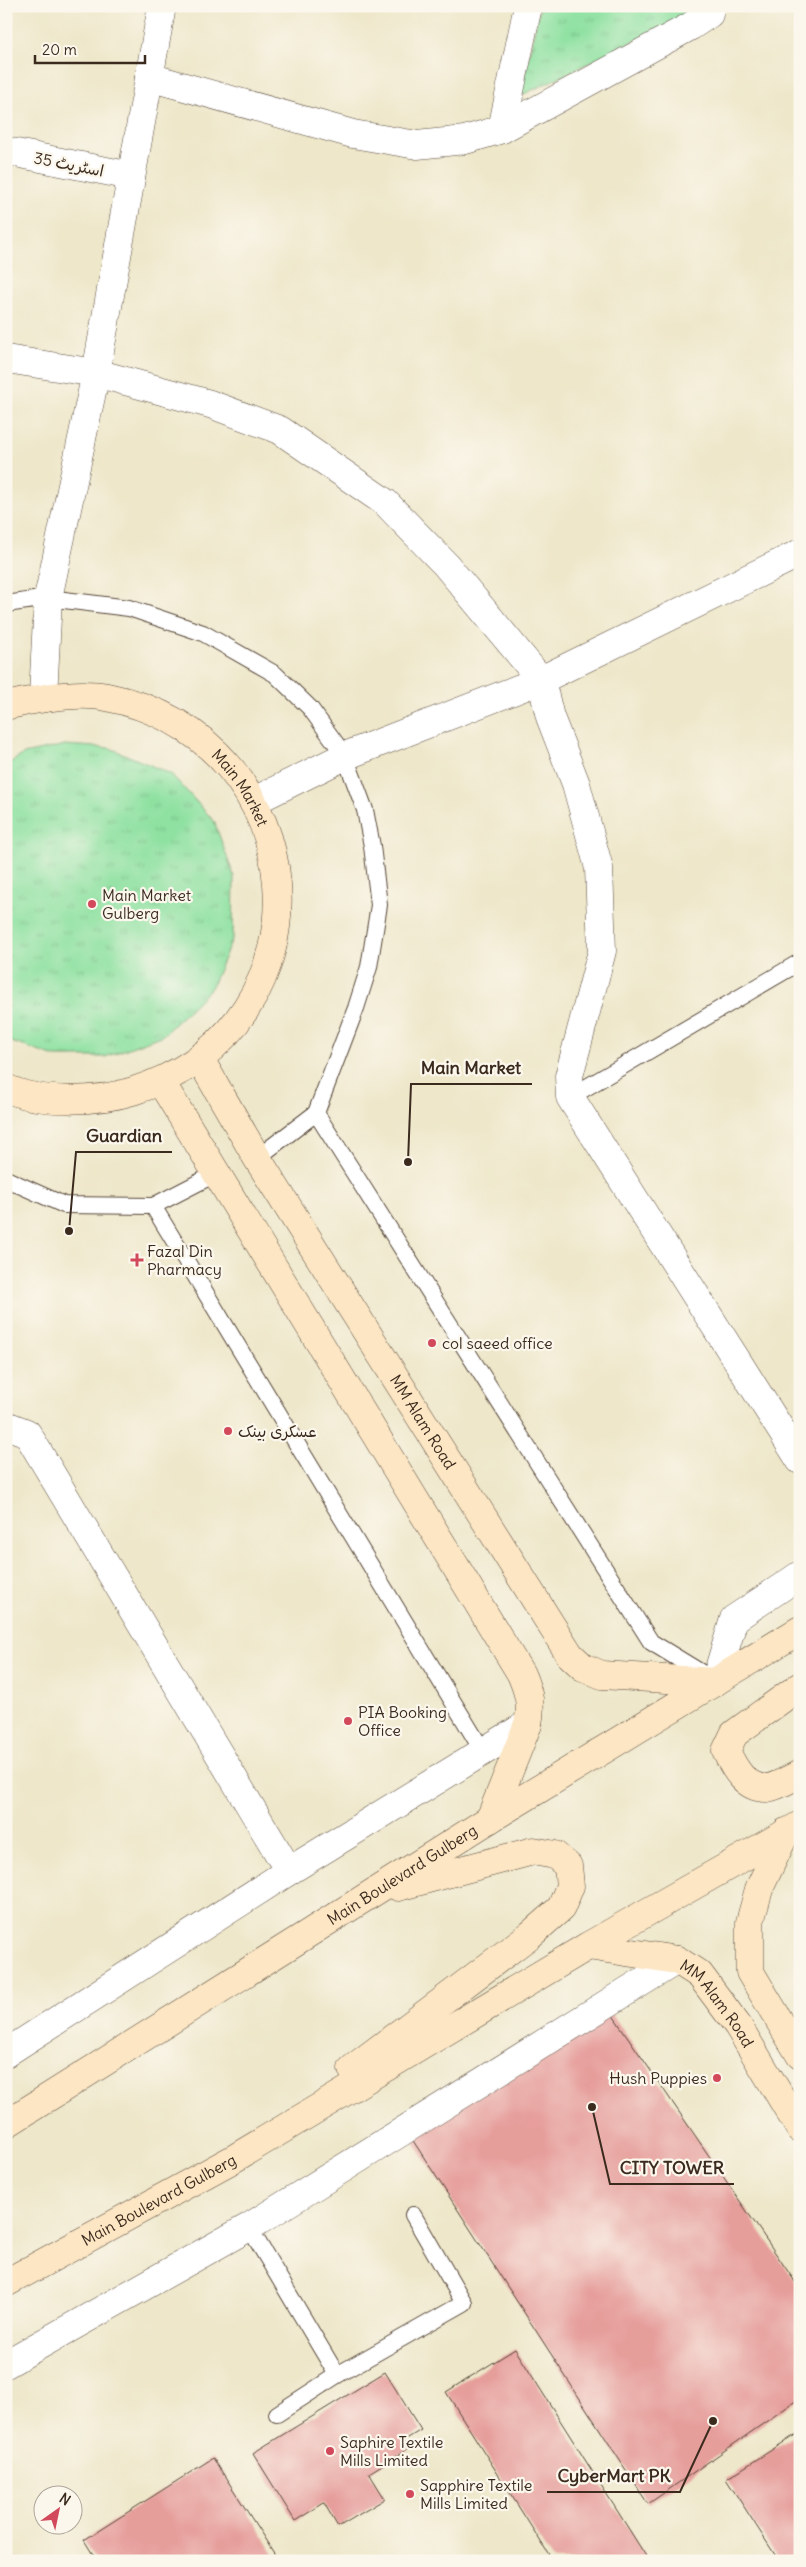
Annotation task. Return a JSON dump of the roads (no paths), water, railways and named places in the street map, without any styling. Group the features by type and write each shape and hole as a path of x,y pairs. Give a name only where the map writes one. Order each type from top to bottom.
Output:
{"street":[{"path":"43,697 48,598 96,373 162,6"},
{"path":"502,129 528,6"},
{"path":"149,77 353,134 417,145 465,140 502,129 691,26 709,14 709,6"},
{"name":"اسٹریٹ 35","path":"6,151 131,176"},
{"path":"6,359 96,373 210,404 280,430 386,503 446,565 541,680 550,718 576,784 599,868 602,951 569,1076 570,1098 800,1460"},
{"path":"254,801 345,756 541,680 800,552"},
{"name":"Main Market","path":"6,706 43,697 106,697 165,715 216,751 254,801 272,846 279,893 275,940 260,985 234,1026 200,1059 160,1082 111,1098 60,1100 6,1088"},
{"name":"MM Alam Road","path":"200,1059 257,1158 570,1655 583,1667 602,1675 715,1682"},
{"path":"160,1082 521,1674 529,1694 531,1709 528,1724 490,1818"},
{"path":"6,1425 27,1433 290,1871"},
{"path":"715,1682 734,1619 800,1575"},
{"name":"Main Boulevard Gulberg","path":"6,2124 490,1818 800,1630"},
{"path":"800,1686 734,1734 726,1751 734,1768 748,1784 768,1788 800,1774"},
{"path":"6,2053 290,1871 484,1753 528,1724"},
{"path":"793,1829 759,1889 750,1922 750,1972 800,2055"},
{"name":"Main Boulevard Gulberg","path":"6,2283 235,2158 588,1946 793,1829"},
{"path":"235,2158 530,1935 561,1908 570,1886 568,1866 556,1855 533,1851 372,1893"},
{"name":"MM Alam Road","path":"588,1946 677,1960 700,1975 738,2026 800,2129"},
{"path":"6,2364 249,2227 677,1960"}],"lane":[{"path":"6,604 48,598 129,608 203,633 275,674 310,708 345,756 365,810 372,846 379,905 369,967 356,1008 316,1113 257,1158"},
{"path":"570,1098 800,962"},
{"path":"316,1113 651,1642 715,1682"},
{"path":"6,1179 64,1206 153,1206 216,1174"},
{"path":"153,1206 484,1753"},
{"path":"277,2414 337,2375 464,2303 413,2215"},
{"path":"249,2227 337,2375"}],"place":[{"name":"Main Market Gulberg","path":"92,904"},
{"name":"Main Market","path":"408,1162"},
{"name":"Guardian","path":"69,1231"},
{"name":"Fazal Din Pharmacy","path":"137,1260"},
{"name":"col saeed office","path":"432,1343"},
{"name":"عسکری بینک","path":"228,1431"},
{"name":"PIA Booking Office","path":"348,1721"},
{"name":"Hush Puppies","path":"717,2078"},
{"name":"CITY TOWER","path":"592,2107"},
{"name":"CyberMart PK","path":"713,2421"},
{"name":"Saphire Textile Mills Limited","path":"330,2451"},
{"name":"Sapphire Textile Mills Limited","path":"410,2494"}]}
